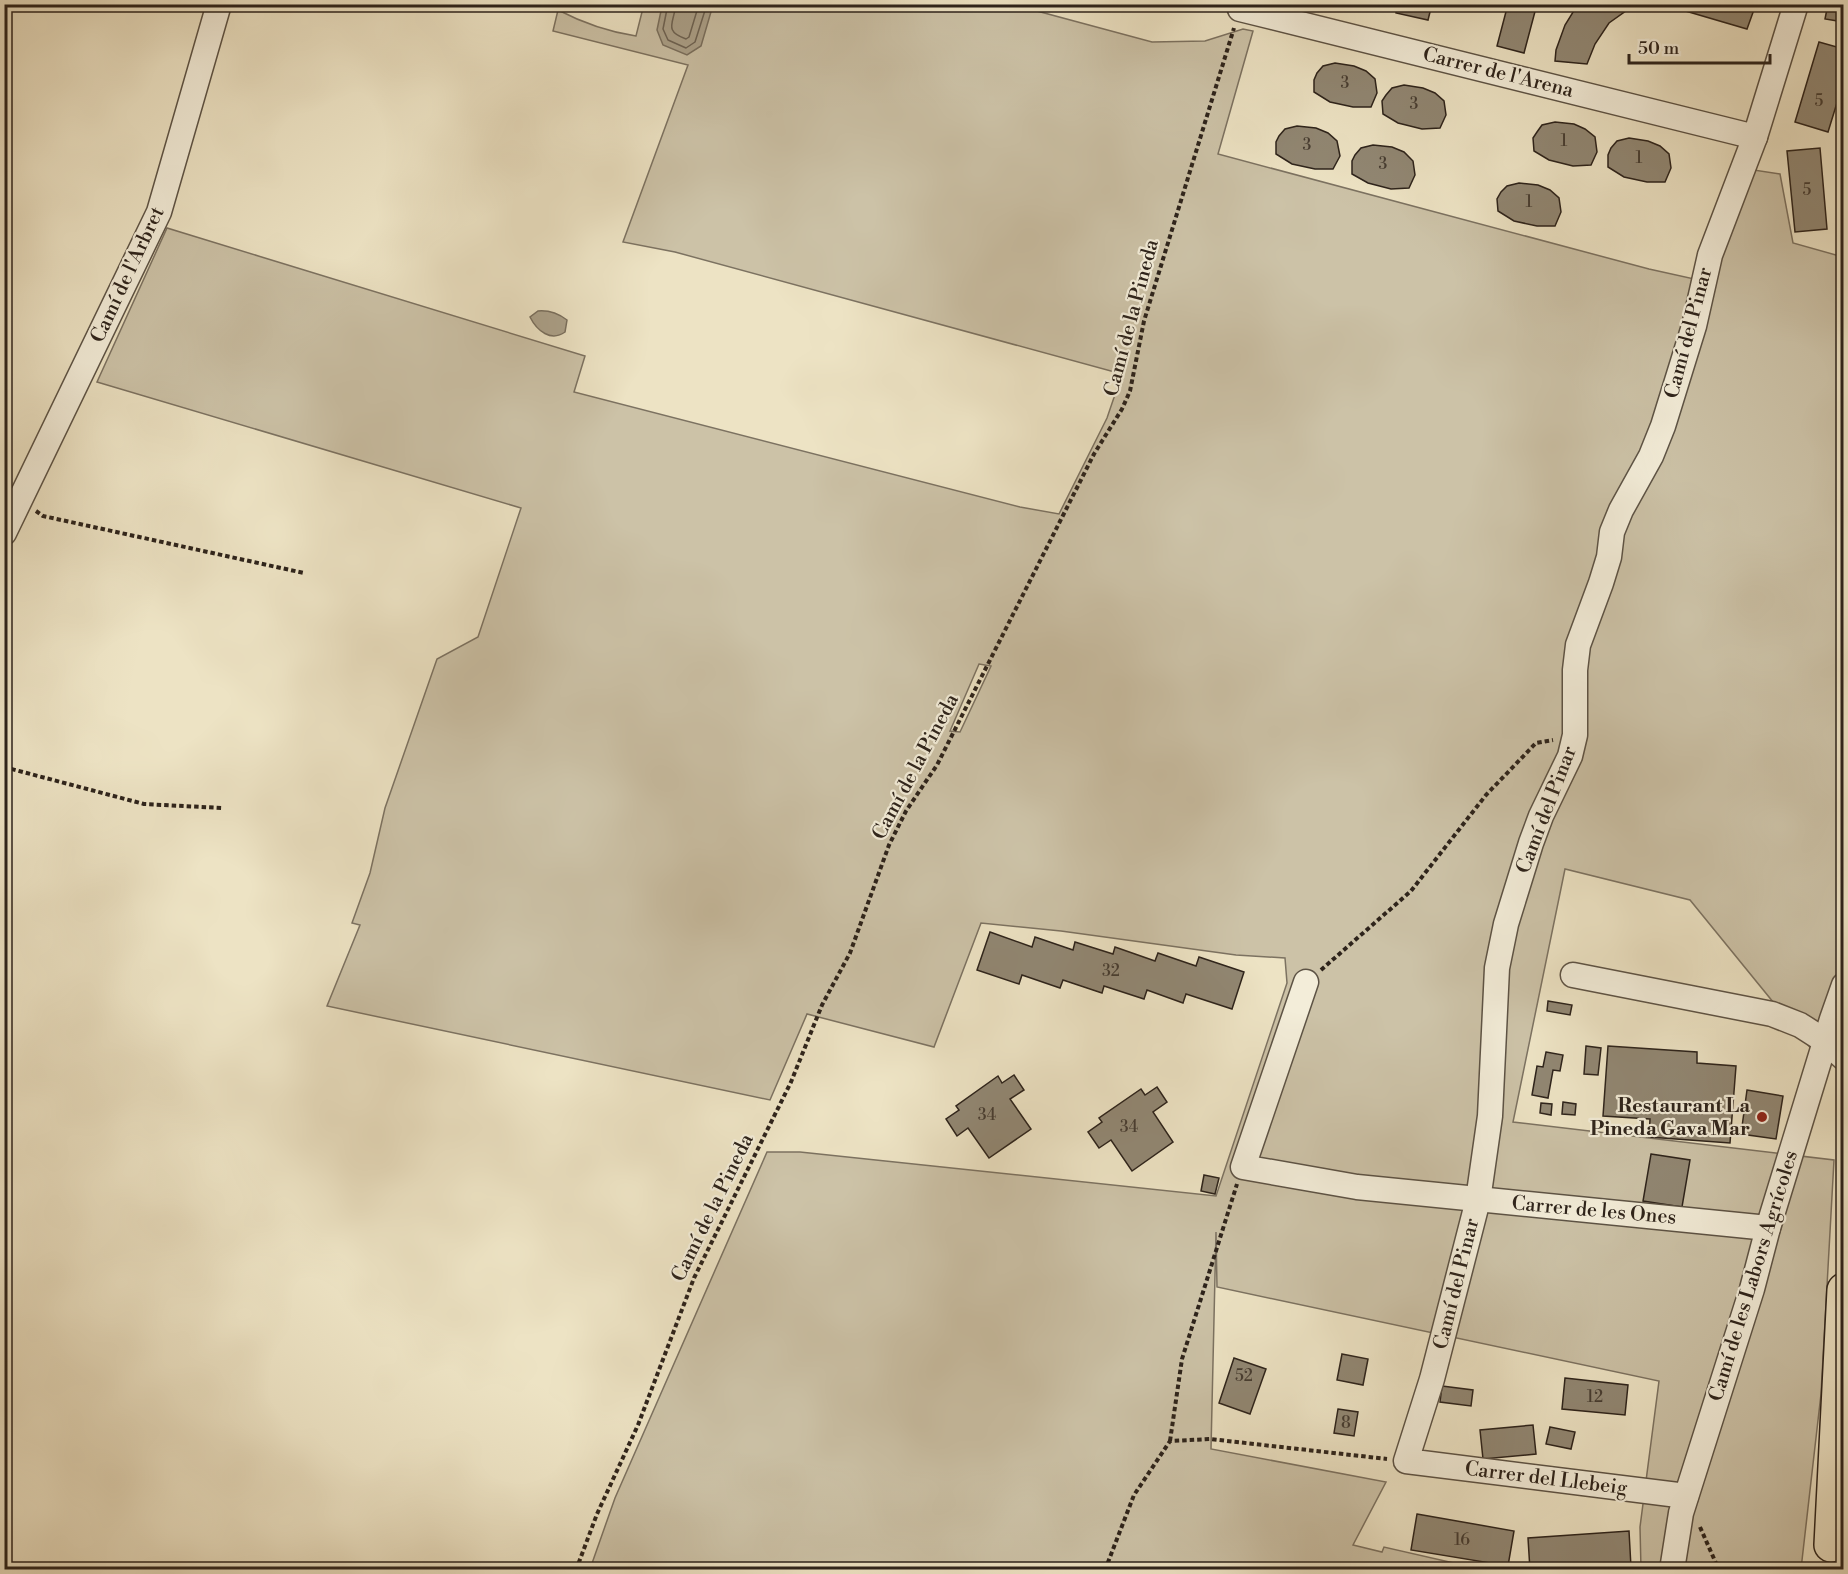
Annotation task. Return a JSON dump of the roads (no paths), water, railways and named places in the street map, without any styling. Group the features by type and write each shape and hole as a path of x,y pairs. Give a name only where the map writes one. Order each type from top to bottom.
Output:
{"highway":[{"path":"1829,1557 1844,1290"},
{"path":"1829,1557 1844,1444"}],"street":[{"name":"Camí de l'Arbret","path":"4,533 159,212 219,4"},
{"name":"Camí del Pinar","path":"1406,1461 1432,1379 1478,1200 1490,1116 1497,968 1506,924 1531,843 1541,816 1570,756 1575,735 1575,670 1578,645 1602,583 1609,557 1612,532 1621,510 1651,456 1663,426 1694,326 1710,255 1755,137 1796,4"},
{"name":"Carrer de l'Arena","path":"1240,9 1755,137"},
{"path":"1573,975 1772,1014 1800,1024 1825,1041 1844,1058"},
{"name":"Carrer de les Ones","path":"1306,982 1242,1167 1357,1187 1768,1228"},
{"name":"Camí de les Labors Agrícoles","path":"1672,1569 1686,1496 1752,1289 1768,1228 1844,985"},
{"name":"Carrer del Llebeig","path":"1406,1461 1686,1496"}],"water":[{"path":"668,4 713,5 701,46 687,55 663,45 657,30 662,6"},
{"path":"538,311 554,313 567,320 565,332 555,336 540,331 530,317"}],"place":[{"name":"Restaurant La Pineda Gava Mar","path":"1762,1117"}]}
